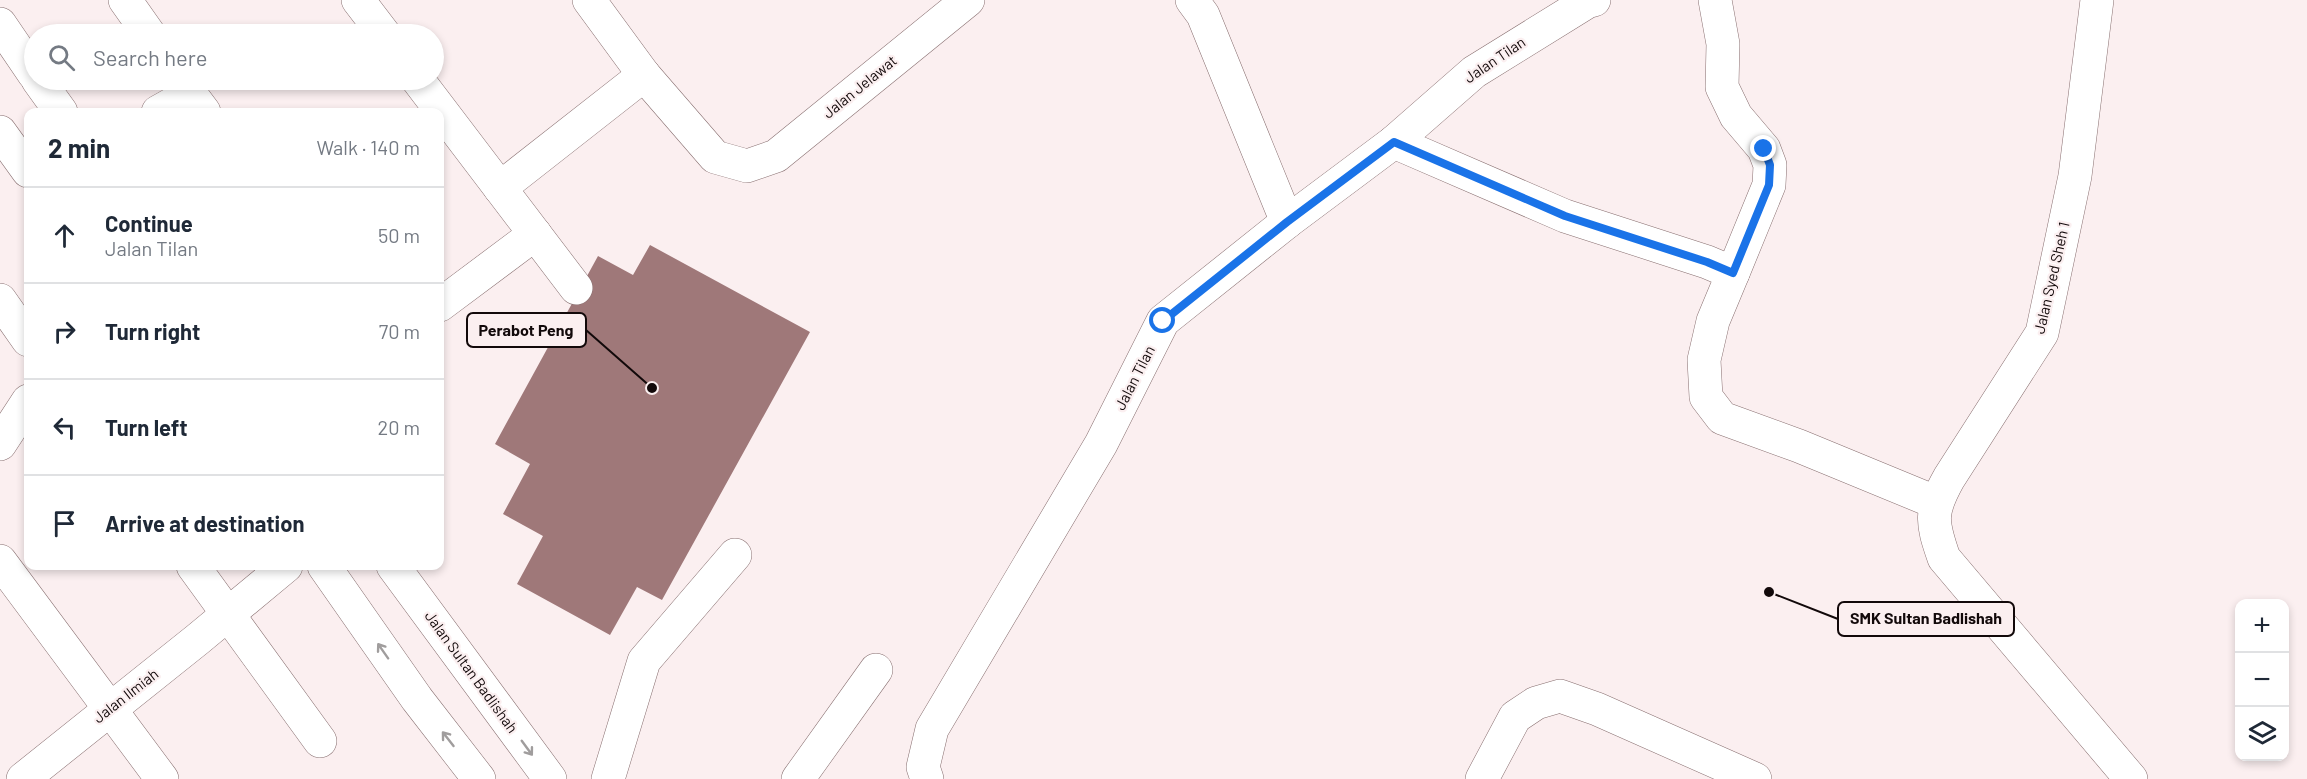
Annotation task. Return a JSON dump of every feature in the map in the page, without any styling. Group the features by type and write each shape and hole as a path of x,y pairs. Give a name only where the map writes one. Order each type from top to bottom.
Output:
{"street":[{"path":"125,0 141,24"},
{"path":"358,0 376,24"},
{"path":"500,188 644,75 589,0"},
{"name":"Jalan Jelawat","path":"644,75 715,157 747,166 776,156 968,0"},
{"path":"1192,0 1203,15 1287,222"},
{"name":"Jalan Tilan","path":"927,779 923,767 932,729 1101,444 1163,321 1287,222 1394,142 1474,72 1587,2 1594,0"},
{"path":"1715,0 1723,44 1722,87 1736,116 1764,149 1770,165 1769,185 1713,321 1704,360 1706,397 1722,417 1799,446 1935,515 1944,558 2131,779"},
{"name":"Jalan Syed Sheh 1","path":"1935,515 2042,333 2075,176 2097,0"},
{"path":"0,24 24,59"},
{"path":"45,90 58,108"},
{"path":"426,90 439,108"},
{"path":"166,108 191,95"},
{"path":"444,114 576,288"},
{"path":"0,132 24,165"},
{"path":"1394,142 1565,216 1707,262 1733,273"},
{"path":"444,302 535,234"},
{"path":"0,300 24,334"},
{"path":"0,444 24,407"},
{"path":"608,779 644,661 735,555"},
{"path":"0,561 111,707 162,779"},
{"path":"196,570 320,741"},
{"name":"Jalan Ilmiah","path":"24,779 281,570"},
{"path":"327,570 417,699 479,779"},
{"name":"Jalan Sultan Badlishah","path":"396,570 550,779"},
{"path":"798,779 876,670"},
{"path":"1482,779 1515,717 1536,703 1560,696 1597,709 1755,779"}],"building":[{"path":"650,245 810,332 662,600 637,587 610,635 517,584 543,536 503,514 530,464 495,444 598,256 633,275"}],"place":[{"name":"Perabot Peng","path":"652,388"},
{"name":"SMK Sultan Badlishah","path":"1769,592"}],"route":[{"path":"1163,321 1287,222 1394,142 1565,216 1707,262 1733,273 1769,185 1770,165 1764,149"}]}
